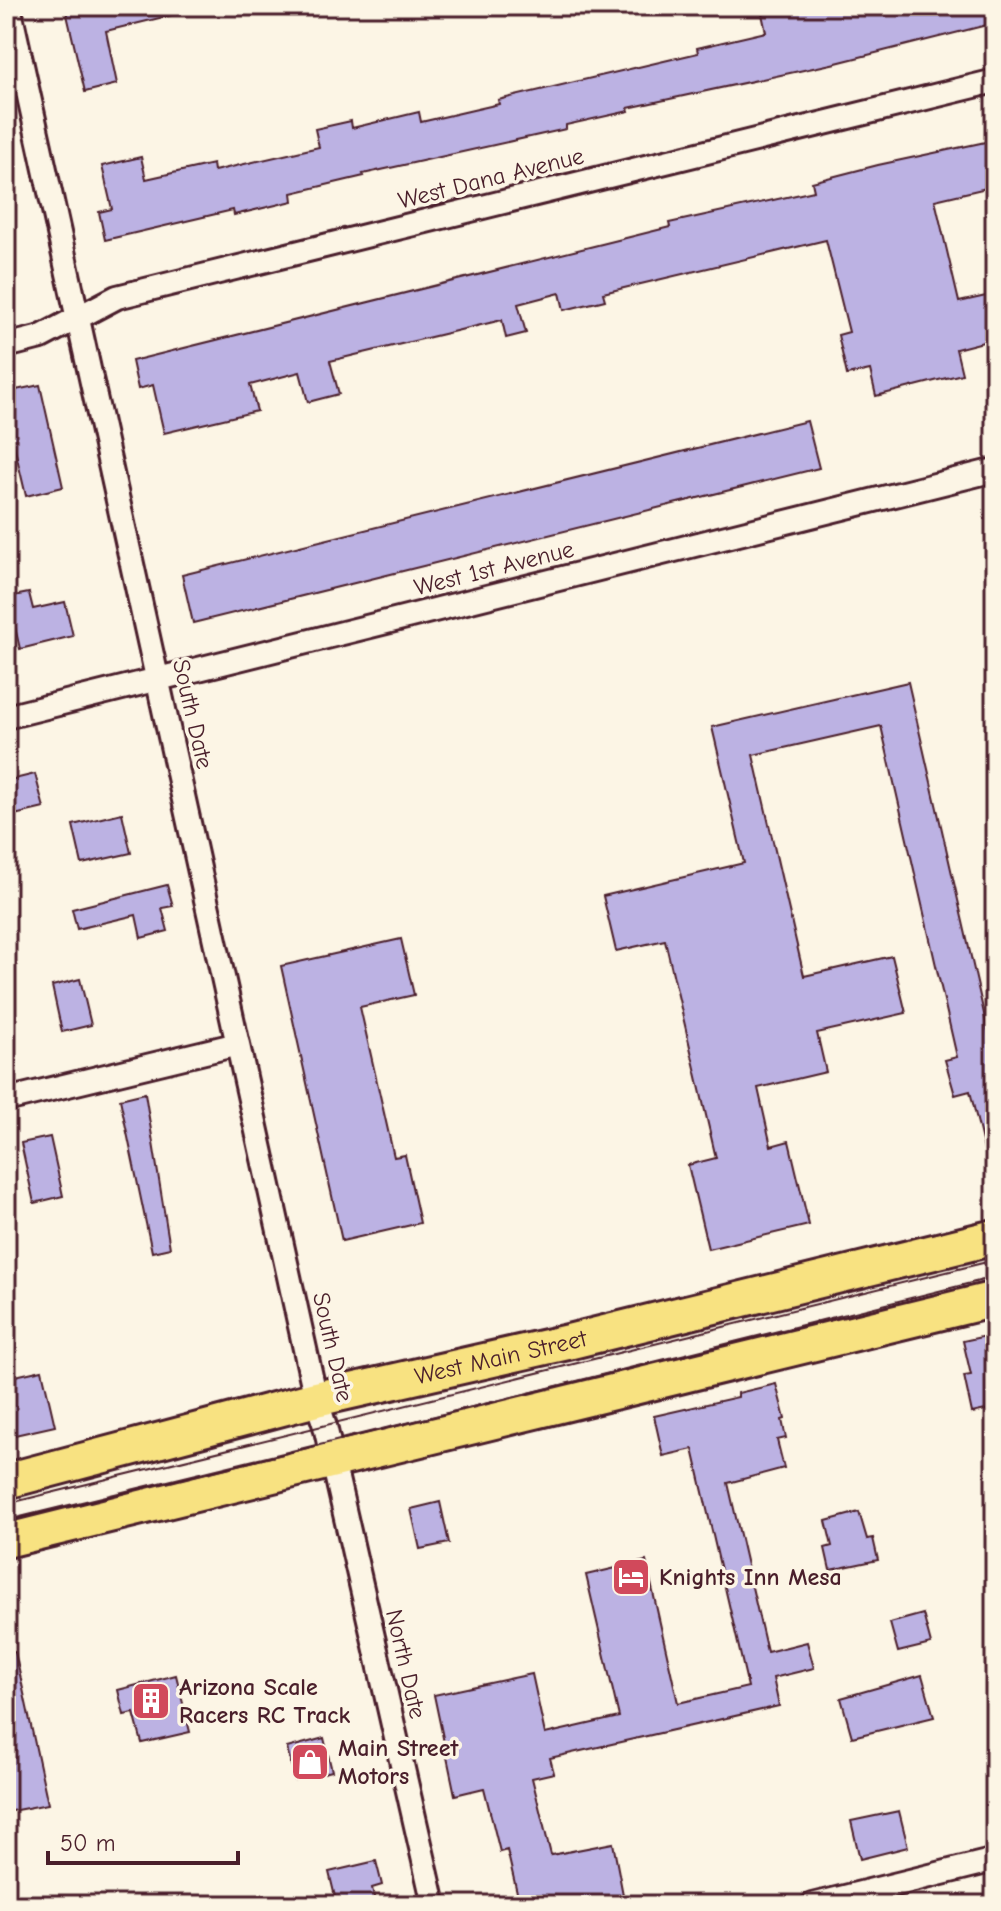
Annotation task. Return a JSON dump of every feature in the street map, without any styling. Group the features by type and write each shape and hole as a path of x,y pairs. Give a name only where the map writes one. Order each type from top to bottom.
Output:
{"main road":[{"name":"West Main Street","path":"6,1481 316,1399 554,1346 995,1237"},
{"path":"6,1540 330,1447 995,1299"}],"street":[{"name":"South Date","path":"9,6 316,1399 330,1447"},
{"name":"West Dana Avenue","path":"6,346 41,337 117,297 995,81"},
{"name":"West 1st Avenue","path":"6,717 995,470"},
{"path":"6,1100 238,1044"},
{"name":"North Date","path":"330,1447 434,1905"},
{"path":"812,1905 995,1860"}],"building":[{"path":"65,6 175,6 176,14 106,31 117,84 85,92"},
{"path":"796,6 995,6 995,23 836,63 628,108 629,111 566,125 566,129 363,174 292,193 293,201 234,215 233,210 105,240 99,212 112,209 102,166 141,157 146,179 213,164 214,171 319,147 315,129 351,121 352,128 419,112 421,122 499,104 498,100 698,53 697,48 766,32 762,14"},
{"path":"990,141 995,186 935,200 959,302 995,294 995,339 956,349 962,374 876,396 870,370 847,375 838,335 849,332 826,240 603,293 605,300 564,310 560,293 518,304 526,333 506,338 502,320 330,361 339,394 308,402 300,372 250,385 257,411 164,433 153,385 138,389 132,361 670,227 669,223 814,191 812,182"},
{"path":"40,385 63,487 26,496 6,411 6,392"},
{"path":"807,421 819,468 193,623 182,575"},
{"path":"29,593 33,609 65,602 73,636 20,649 8,597"},
{"path":"908,682 988,1031 995,1070 995,1161 987,1162 970,1091 955,1095 945,1060 957,1057 881,726 753,755 804,976 892,956 906,1013 817,1033 826,1072 758,1088 771,1146 789,1141 809,1225 708,1249 688,1165 716,1158 665,940 616,951 603,896 744,863 712,727"},
{"path":"35,774 44,808 6,817 6,781"},
{"path":"122,813 131,853 82,864 73,825"},
{"path":"167,885 173,906 162,908 168,931 141,938 136,915 77,929 72,909"},
{"path":"401,939 414,995 360,1007 394,1157 405,1155 420,1223 342,1241 281,966"},
{"path":"80,979 91,1025 62,1032 52,986"},
{"path":"145,1093 170,1248 152,1252 120,1099"},
{"path":"50,1137 63,1196 34,1203 21,1143"},
{"path":"995,1334 995,1408 972,1413 964,1376 971,1375 963,1341"},
{"path":"42,1370 55,1426 6,1437 6,1378"},
{"path":"776,1384 785,1419 782,1420 786,1438 777,1440 784,1468 728,1483 767,1652 807,1642 814,1668 773,1678 779,1706 550,1758 554,1773 532,1778 551,1855 613,1843 624,1900 599,1905 520,1905 507,1850 500,1852 484,1788 455,1795 434,1695 532,1674 545,1734 619,1717 586,1575 646,1561 678,1703 748,1687 693,1449 663,1456 654,1416 738,1397 738,1393"},
{"path":"440,1502 449,1543 420,1549 411,1509"},
{"path":"859,1512 867,1539 873,1538 878,1560 830,1570 825,1548 832,1546 826,1521"},
{"path":"923,1614 931,1644 898,1652 890,1623"},
{"path":"15,1652 48,1804 6,1812 6,1735 11,1734 6,1711 6,1653"},
{"name":"Arizona Scale Racers RC Track","path":"176,1675 190,1732 142,1743 134,1713 124,1715 118,1690"},
{"path":"922,1675 934,1717 852,1737 841,1698"},
{"name":"Main Street Motors","path":"324,1738 332,1771 295,1780 287,1748"},
{"path":"899,1811 908,1847 860,1859 851,1821"},
{"path":"376,1861 382,1885 372,1888 376,1905 337,1905 329,1872"}],"tram line":[{"path":"6,1504 995,1260"},
{"path":"6,1523 995,1277"}],"place":[{"name":"Knights Inn Mesa","path":"631,1577"},
{"name":"Arizona Scale Racers RC Track","path":"151,1701"},
{"name":"Main Street Motors","path":"310,1762"}]}
